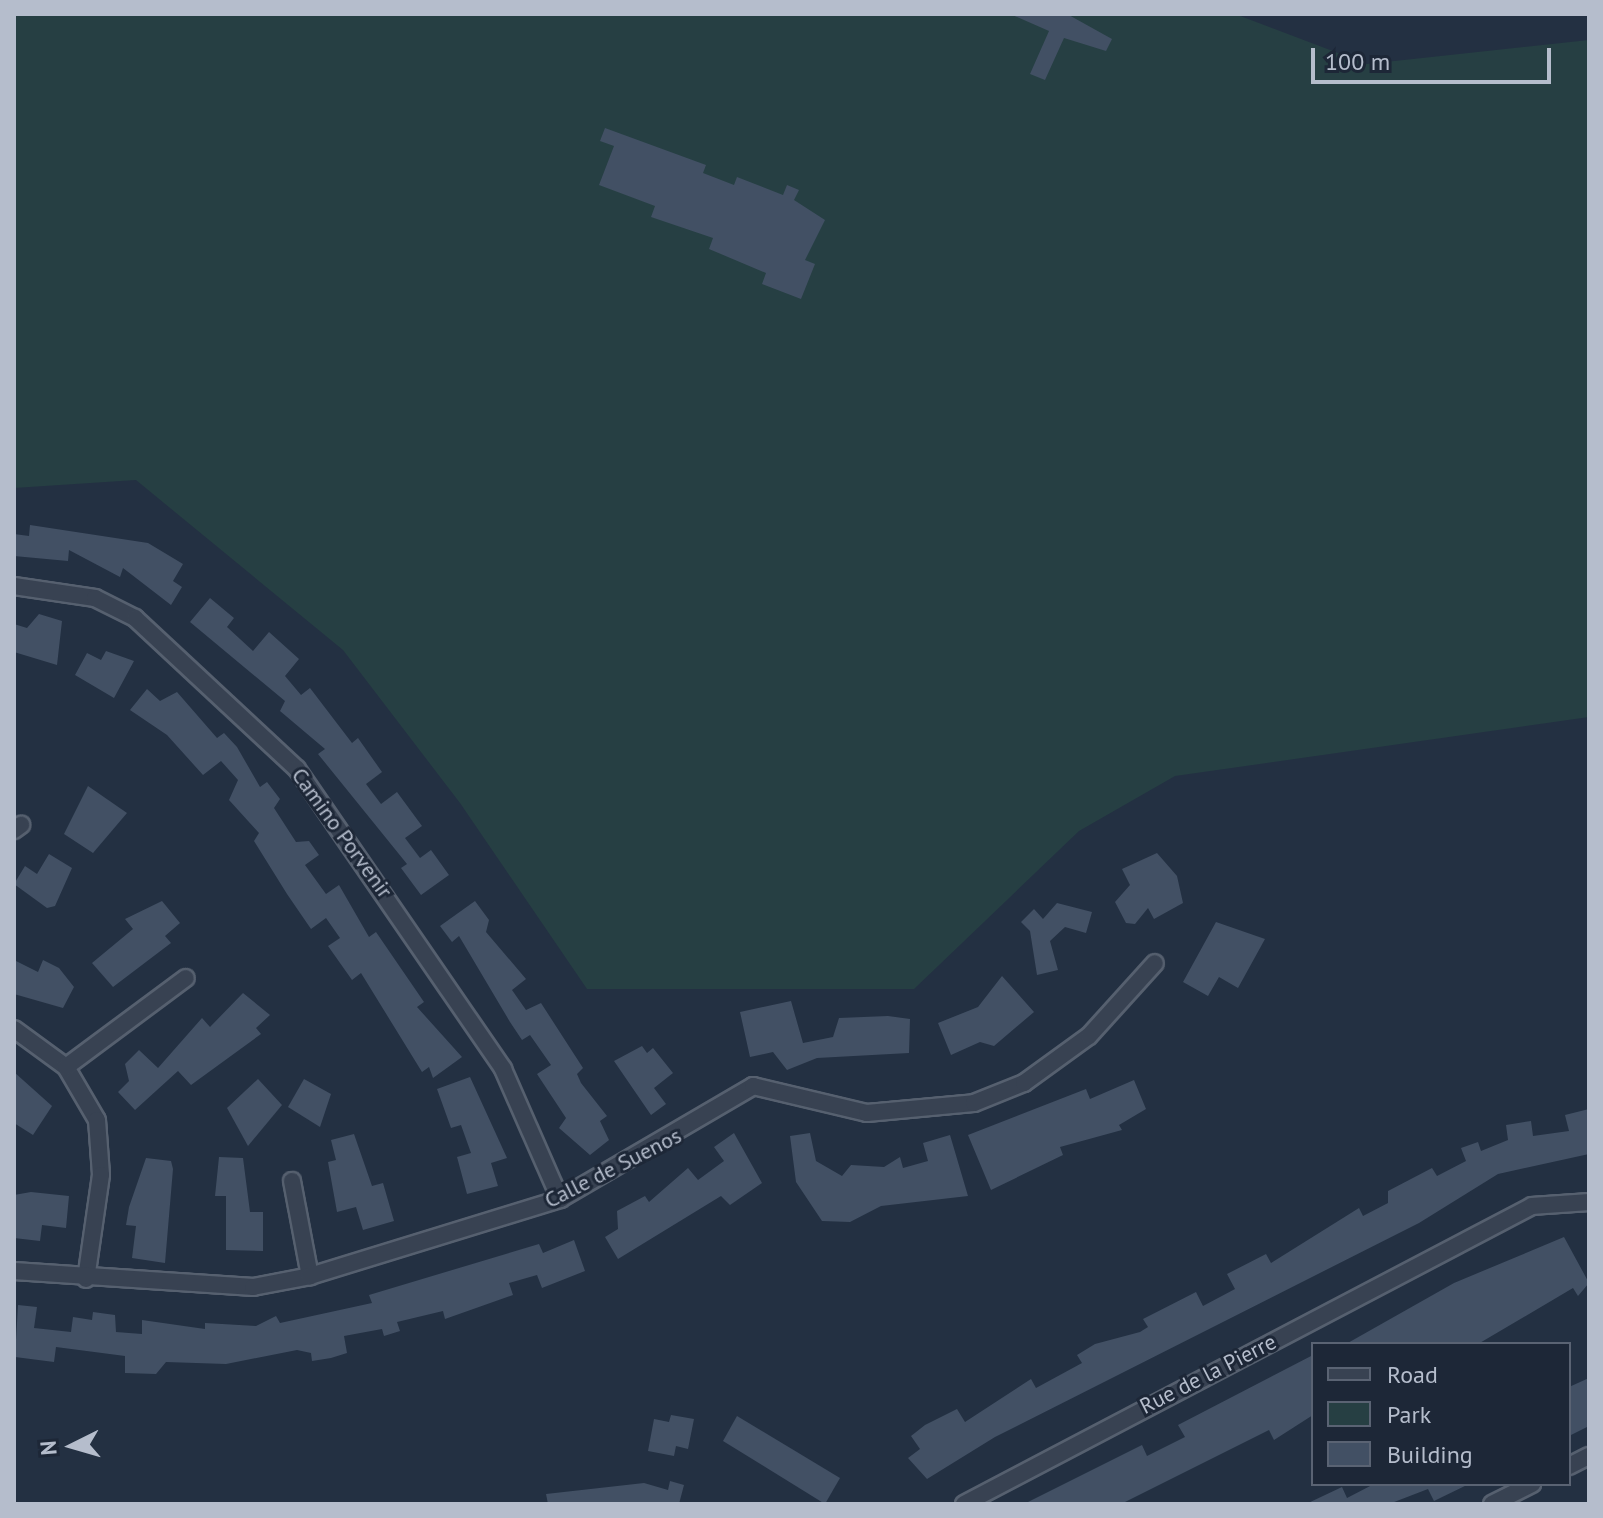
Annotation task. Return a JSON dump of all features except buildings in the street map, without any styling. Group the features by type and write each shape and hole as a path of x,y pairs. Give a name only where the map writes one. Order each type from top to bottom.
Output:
{"street":[{"name":"Camino Porvenir","path":"14,586 95,598 135,618 297,769 503,1069 560,1199"},
{"name":"Calle de Suenos","path":"14,1271 86,1279 238,1287 310,1276 560,1199 753,1086 867,1113 974,1103 1024,1083 1089,1036 1155,963"},
{"path":"66,1067 186,978"},
{"path":"14,1029 66,1067 97,1120 101,1145 86,1279"},
{"path":"292,1181 310,1276"},
{"name":"Rue de la Pierre","path":"964,1504 1532,1206 1589,1202"},
{"path":"1571,1465 1589,1456"},
{"path":"1492,1504 1528,1486"}],"green space":[{"path":"14,14 1235,14 1367,64 1589,40 1589,717 1175,776 1079,831 914,989 587,989 460,803 343,650 136,480 14,488"}]}
